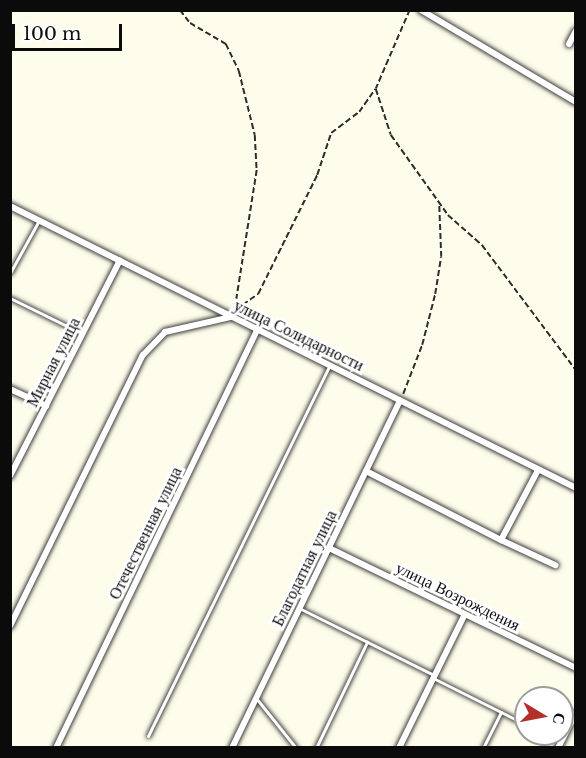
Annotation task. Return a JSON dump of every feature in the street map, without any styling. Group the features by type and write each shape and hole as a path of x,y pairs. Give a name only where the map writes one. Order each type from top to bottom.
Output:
{"street":[{"path":"421,10 576,102"},
{"path":"569,44 576,31"},
{"name":"улица Солидарности","path":"10,206 576,488"},
{"name":"Мирная улица","path":"10,476 120,260"},
{"path":"10,626 142,355 165,332 231,317"},
{"name":"Отечественная улица","path":"56,747 258,330"},
{"path":"10,389 46,406"},
{"name":"Благодатная улица","path":"232,747 400,400"},
{"path":"501,540 538,470"},
{"path":"366,471 555,565"},
{"name":"улица Возрождения","path":"329,548 576,668"},
{"path":"399,747 465,614"}],"lane":[{"path":"10,273 39,220"},
{"path":"10,298 83,333"},
{"path":"148,736 330,365"},
{"path":"299,608 514,718"},
{"path":"316,747 367,642"},
{"path":"256,698 296,747"},
{"path":"483,747 501,712"}],"path":[{"path":"180,10 190,23 226,44 238,71 255,135 256,170 235,309 231,317"},
{"path":"235,309 258,294 317,175 331,133 359,112 376,89 410,10"},
{"path":"376,89 391,135 448,215 482,245 576,370"},
{"path":"400,400 422,345 435,294 441,257 439,201"}]}
